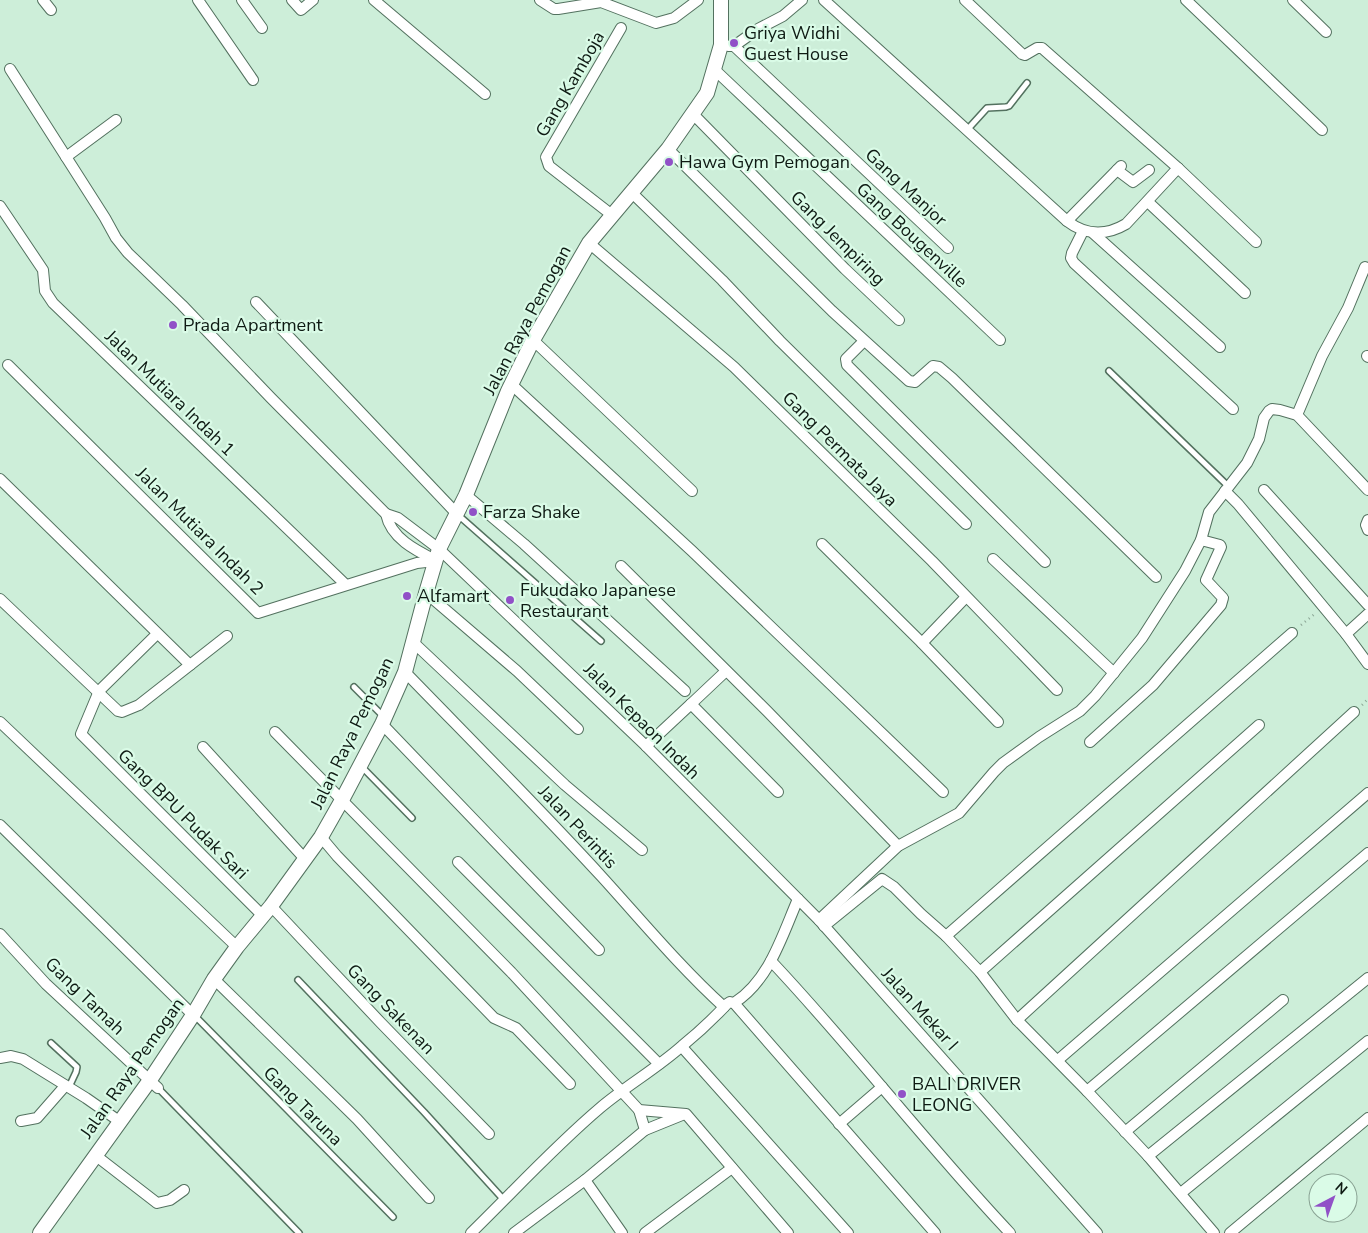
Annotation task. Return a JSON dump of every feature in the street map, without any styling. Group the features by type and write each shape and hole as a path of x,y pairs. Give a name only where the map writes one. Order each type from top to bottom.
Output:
{"street":[{"path":"43,0 51,10"},
{"path":"198,0 252,80"},
{"path":"242,0 262,28"},
{"path":"292,0 300,10 314,0"},
{"path":"374,0 485,94"},
{"path":"540,0 554,9 601,2 656,23 674,18 698,0"},
{"name":"Jalan Raya Pemogan","path":"40,1233 120,1121 154,1084 214,979 322,837 383,721 405,672 436,557 466,494 511,384 533,340 589,243 668,149 707,93 715,70 728,46 721,0"},
{"path":"728,46 783,16 802,0"},
{"path":"824,0 1067,221 1088,232 1220,347"},
{"path":"965,0 1022,54 1025,55 1037,48 1042,48 1178,168 1256,242"},
{"path":"1186,0 1322,130"},
{"path":"1293,0 1326,32"},
{"name":"Gang Kamboja","path":"612,215 549,166 546,157 621,28"},
{"name":"Gang Manjor","path":"728,46 948,248"},
{"path":"10,69 116,238 128,253 386,514 391,526 405,543 413,549 436,557"},
{"name":"Gang Bougenville","path":"715,70 1000,340"},
{"name":"Gang Jempiring","path":"693,114 845,269 899,320"},
{"path":"66,157 116,120"},
{"path":"668,149 864,341 909,382 915,382 933,366 938,367 952,378 1156,577"},
{"path":"1067,221 1119,168 1133,182 1149,170"},
{"path":"1178,168 1134,217 1119,228 1088,232 1072,253 1071,258 1074,263 1233,409"},
{"path":"631,192 722,280 780,341 966,524"},
{"path":"1148,202 1245,293"},
{"name":"Jalan Mutiara Indah 1","path":"0,206 43,270 45,291 53,303 345,584"},
{"name":"Gang Permata Jaya","path":"589,243 734,367 1058,690"},
{"path":"1297,415 1322,356 1348,308 1365,267"},
{"path":"256,302 457,514"},
{"path":"533,340 692,491"},
{"path":"864,341 846,359 847,365 1045,562"},
{"name":"Jalan Mutiara Indah 2","path":"8,364 258,613 345,584 436,557"},
{"path":"511,384 692,551 943,792"},
{"path":"822,923 898,846 959,814 1003,763 1039,736 1080,711 1114,673 1142,638 1185,571 1201,540 1208,512 1247,463 1259,439 1264,418 1269,411 1272,409 1280,410 1297,415 1368,490"},
{"path":"0,478 190,665"},
{"path":"1227,489 1346,634 1368,664"},
{"path":"1264,490 1368,605"},
{"path":"466,494 524,544 685,691"},
{"path":"386,514 398,518 436,557"},
{"path":"1368,520 1366,525 1368,530"},
{"path":"1090,742 1153,685 1220,606 1223,598 1206,580 1221,547 1220,545 1201,540"},
{"path":"822,544 922,643 998,722"},
{"name":"Jalan Kepaon Indah","path":"436,557 646,746 822,923"},
{"path":"993,559 1114,673"},
{"path":"621,566 768,712 898,846"},
{"path":"426,593 517,671 578,729"},
{"path":"922,643 966,597"},
{"path":"0,599 118,711 122,712 139,705 227,636"},
{"path":"1346,634 1368,614"},
{"path":"946,936 1292,632"},
{"path":"99,692 157,634"},
{"path":"414,643 565,785 642,850"},
{"path":"646,746 726,671"},
{"name":"Jalan Perintis","path":"405,672 484,752 601,876 688,973 729,1005 934,1233"},
{"name":"Gang BPU Pudak Sari","path":"99,692 81,734 267,911"},
{"path":"691,704 778,792"},
{"path":"1017,1020 1354,712"},
{"path":"383,721 599,950"},
{"path":"0,722 237,947"},
{"path":"980,972 1259,725"},
{"path":"275,732 511,972 621,1090 639,1110 645,1130"},
{"path":"204,747 305,859"},
{"path":"1058,1060 1368,793"},
{"path":"0,825 193,1015"},
{"path":"322,837 336,856 494,1018 516,1028 570,1084"},
{"path":"1087,1091 1368,853"},
{"path":"458,862 659,1064"},
{"path":"822,923 882,880 894,887 946,936 980,972 1017,1020 1058,1060 1148,1156 1214,1233"},
{"path":"471,1233 542,1161 621,1090 659,1064 729,1005 746,995 754,987 771,962 798,899"},
{"name":"Gang Sakenan","path":"267,911 489,1134"},
{"name":"Jalan Mekar I","path":"822,923 1097,1233"},
{"name":"Gang Tamah","path":"0,934 46,984 154,1084"},
{"path":"771,962 818,1010 979,1200 1010,1233"},
{"path":"1148,1156 1368,978"},
{"path":"214,979 356,1119 429,1198"},
{"path":"1125,1132 1283,1000"},
{"path":"1181,1193 1368,1041"},
{"path":"682,1046 848,1233"},
{"path":"0,1058 11,1056 20,1058 120,1121"},
{"path":"21,1121 37,1118 66,1087"},
{"path":"838,1124 882,1087"},
{"path":"639,1110 686,1114 785,1232"},
{"path":"514,1233 585,1180 645,1130 686,1114"},
{"path":"1230,1233 1368,1118"},
{"path":"95,1156 157,1203 170,1200 184,1190"},
{"path":"645,1233 732,1168"},
{"path":"585,1180 622,1233"}],"lane":[{"path":"967,130 987,108 1009,106 1027,83"},
{"path":"1109,371 1227,489"},
{"path":"457,514 601,641"},
{"path":"354,687 383,721"},
{"path":"360,765 412,818"},
{"path":"298,980 424,1112 504,1201"},
{"name":"Gang Taruna","path":"193,1015 393,1217"},
{"path":"51,1043 77,1067 76,1072 66,1087"},
{"path":"154,1084 299,1233"}],"path":[{"path":"1292,632 1324,607"}],"place":[{"name":"Griya Widhi Guest House","path":"734,43"},
{"name":"Hawa Gym Pemogan","path":"669,162"},
{"name":"Prada Apartment","path":"173,325"},
{"name":"Farza Shake","path":"473,512"},
{"name":"Alfamart","path":"407,596"},
{"name":"Fukudako Japanese Restaurant","path":"510,600"},
{"name":"BALI DRIVER LEONG","path":"902,1094"}]}
